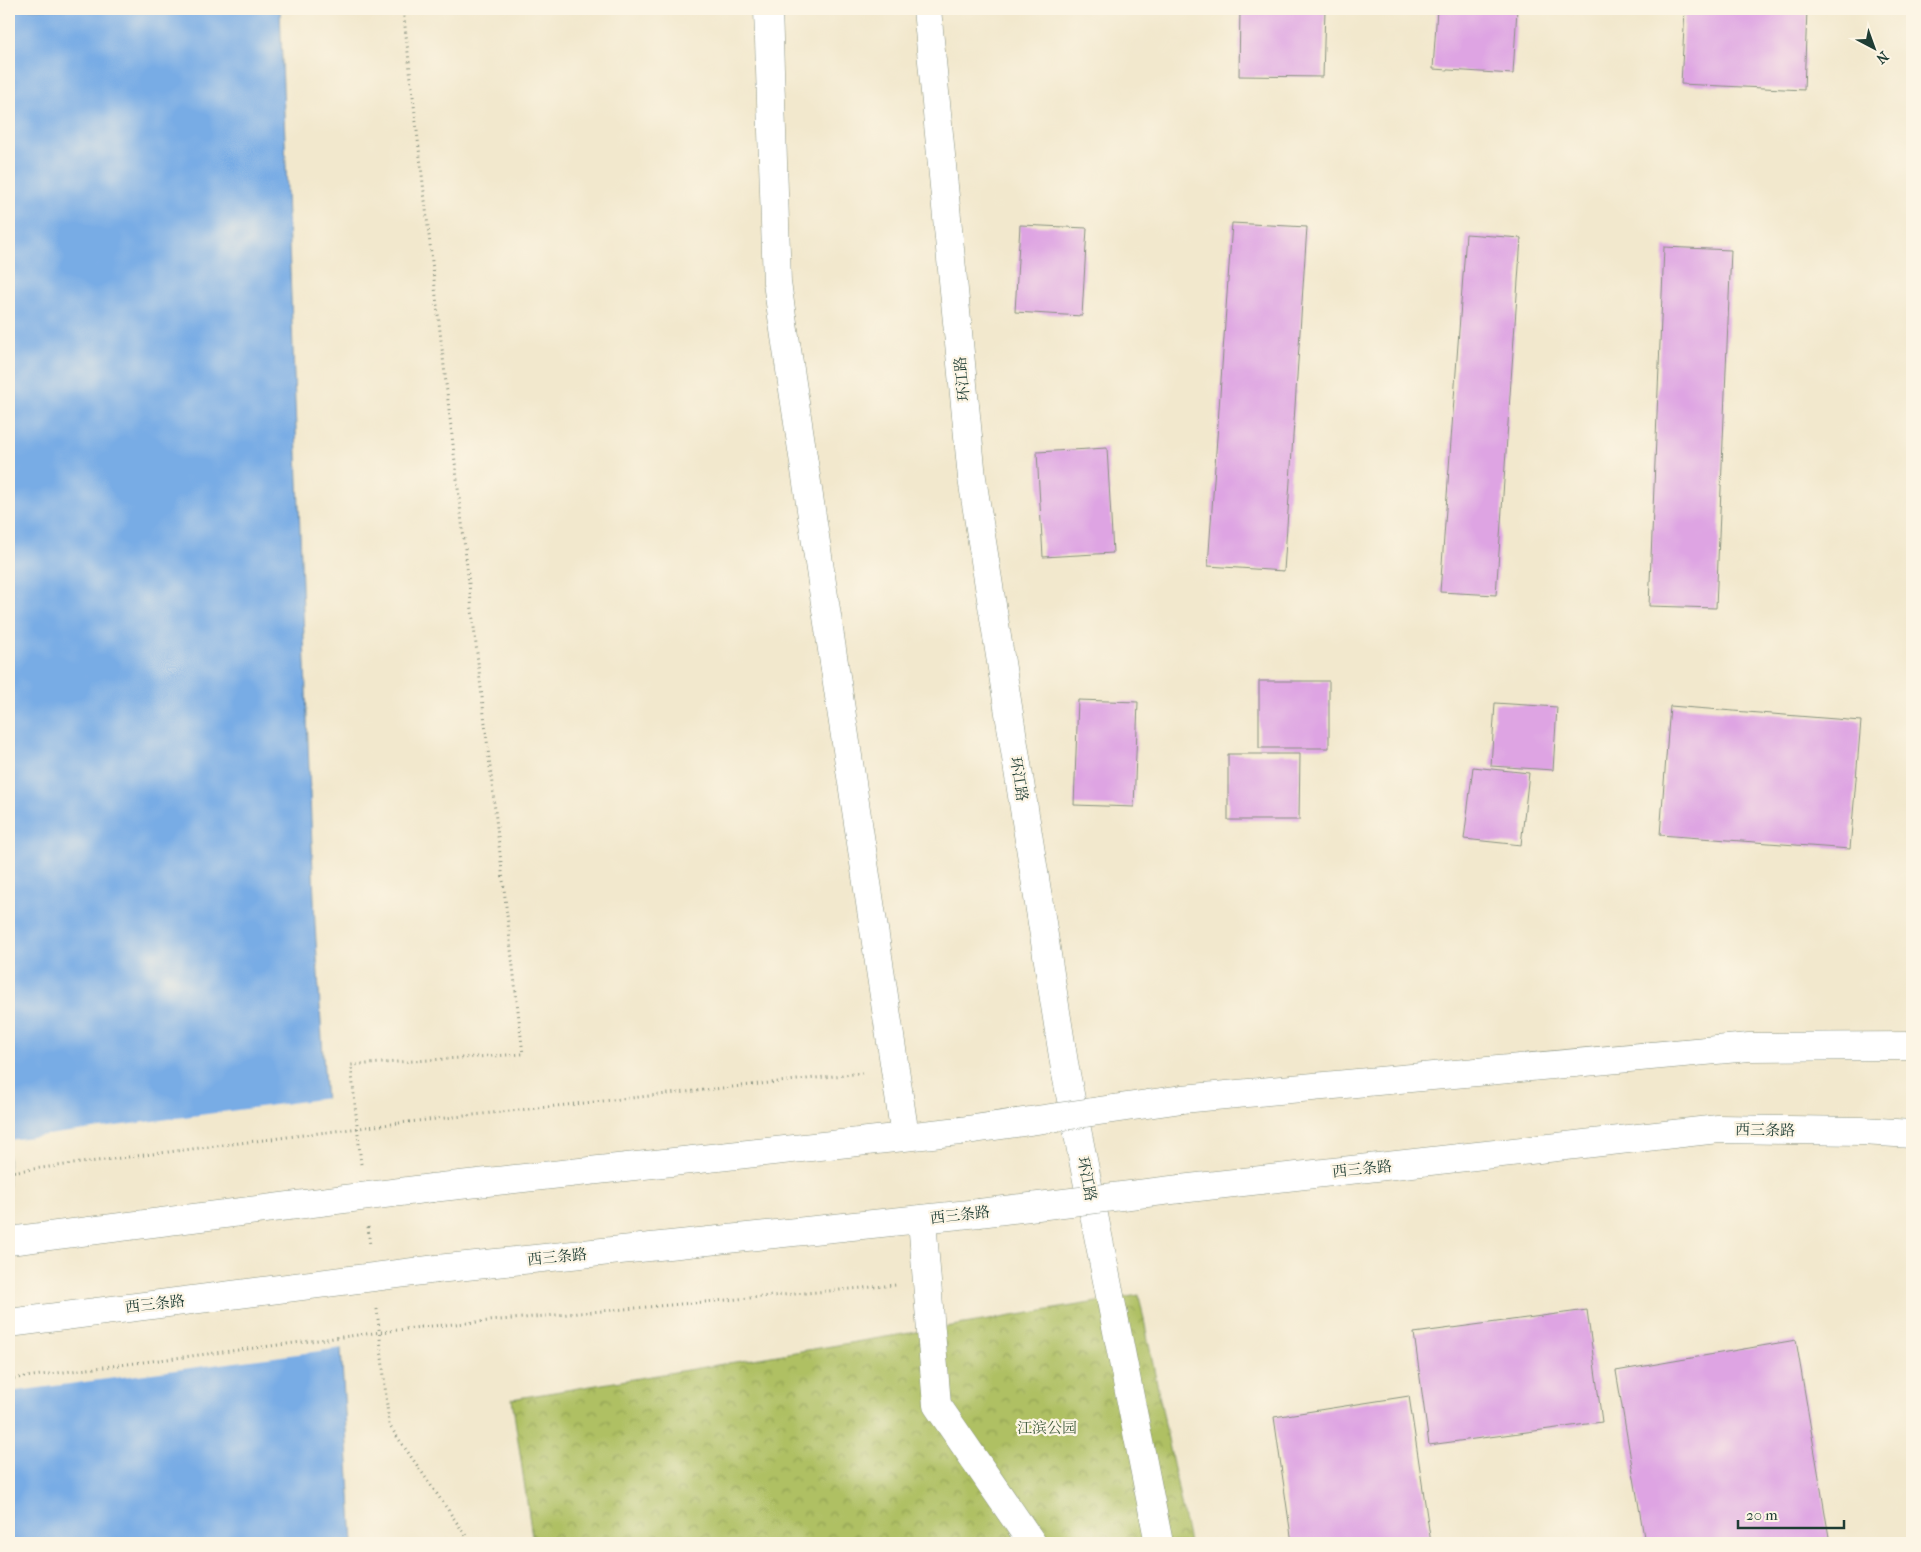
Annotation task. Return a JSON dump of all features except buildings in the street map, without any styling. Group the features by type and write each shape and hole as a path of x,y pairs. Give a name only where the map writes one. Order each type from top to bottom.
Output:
{"main road":[{"path":"768,9 777,283 905,1136"},
{"name":"环江路","path":"927,9 972,478 1065,1069 1159,1543"},
{"path":"9,1241 432,1188 960,1131 1182,1100 1749,1047 1912,1046"},
{"name":"西三条路","path":"9,1323 437,1269 922,1220 1718,1129 1862,1131 1912,1134"},
{"path":"922,1220 937,1404 1032,1543"}],"path":[{"path":"362,1172 351,1065 523,1054 403,9"},
{"path":"9,1172 399,1123 895,1069"},
{"path":"367,1220 370,1250"},
{"path":"9,1379 421,1327 926,1283"},
{"path":"377,1308 389,1425 471,1543"}],"green space":[{"name":"江滨公园","path":"1139,1295 1189,1543 533,1543 512,1399"}],"water":[{"path":"9,9 280,9 315,925 353,1543 9,1543"}],"pier":[{"path":"328,1098 343,1348 9,1392 9,1140"}]}
